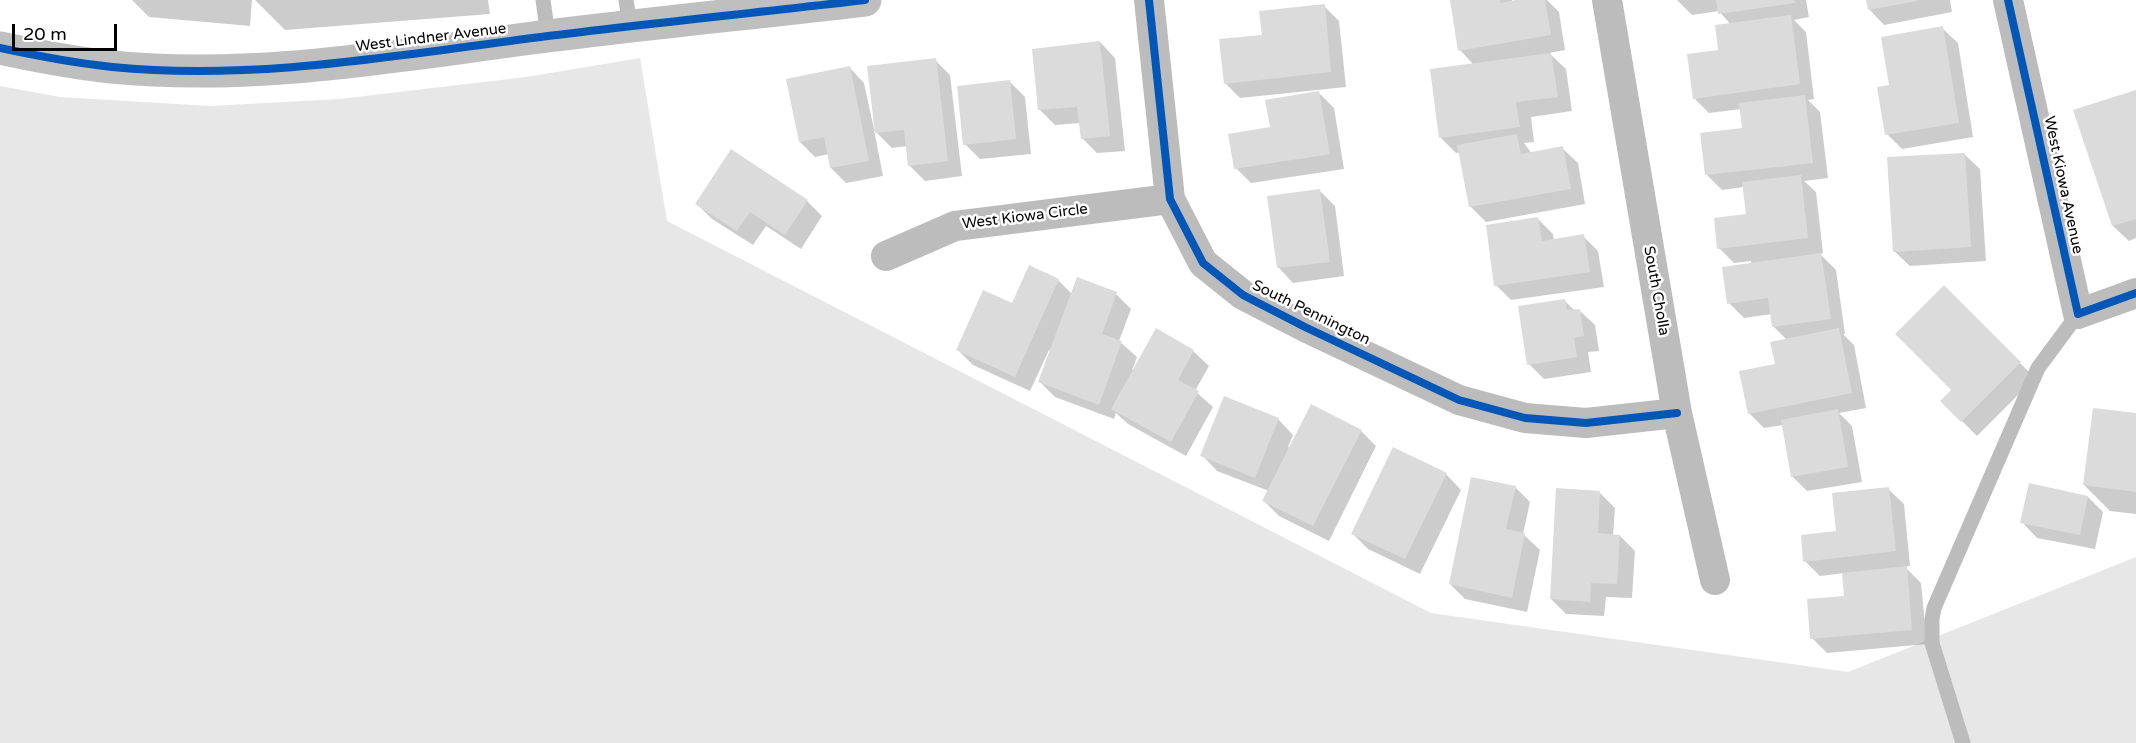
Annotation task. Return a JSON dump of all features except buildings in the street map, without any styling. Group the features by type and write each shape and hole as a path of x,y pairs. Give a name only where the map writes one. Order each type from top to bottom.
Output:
{"street":[{"name":"West Lindner Avenue","path":"0,48 112,67 176,70 254,69 337,63 548,36 628,13 865,0"},
{"name":"South Pennington","path":"1149,0 1170,198 1203,263 1242,295 1459,400 1526,418 1586,423 1677,413"},
{"name":"South Cholla","path":"1607,0 1677,413 1715,580"},
{"name":"West Kiowa Avenue","path":"2008,0 2078,314"},
{"name":"West Kiowa Circle","path":"886,256 955,226 1170,198"},
{"path":"2078,314 2136,293"}],"lane":[{"path":"543,0 548,36"},
{"path":"1963,743 1932,643 1934,608 2038,368 2078,314"}],"shaded area":[{"path":"640,58 667,221 1431,613 1848,672 2136,557 2136,743 0,743 0,86 60,97 210,106 339,99 526,77"}],"cycle path":[{"path":"0,48 112,67 165,71 270,69 375,59 574,33 865,0"},
{"path":"1149,0 1170,199 1203,263 1243,295 1459,400 1525,418 1586,423 1677,413"},
{"path":"2008,0 2078,314 2136,293"}]}
